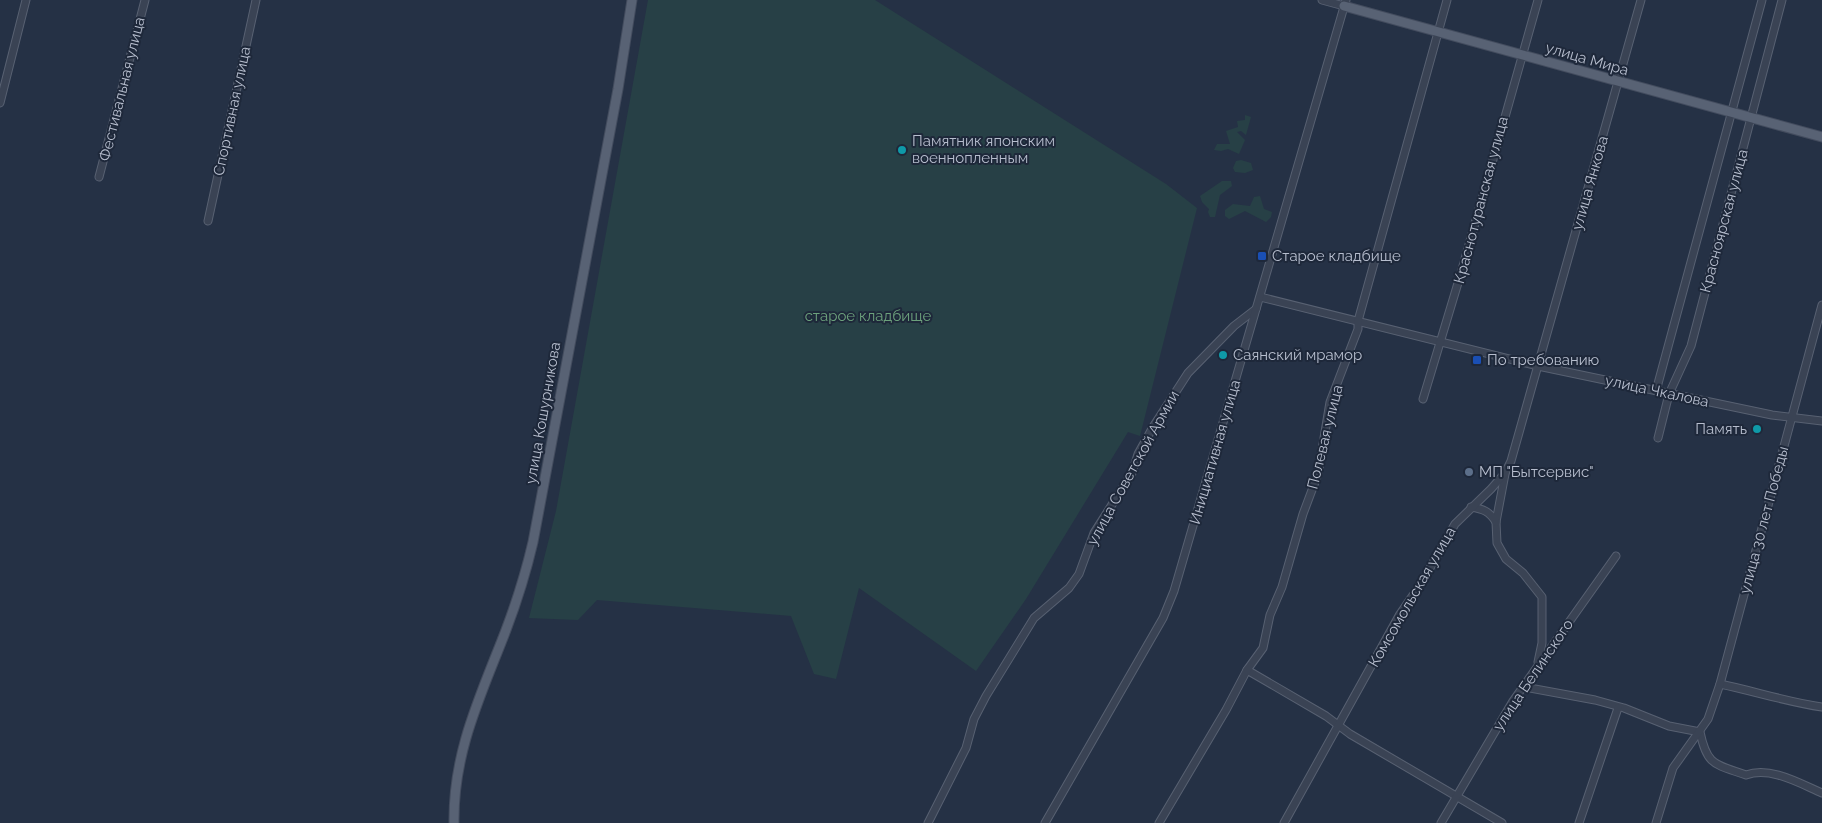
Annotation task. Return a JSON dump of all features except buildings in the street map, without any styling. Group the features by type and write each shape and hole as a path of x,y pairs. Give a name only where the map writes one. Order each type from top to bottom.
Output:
{"main road":[{"name":"улица Кошурникова","path":"454,823 456,785 469,726 517,600 533,542 618,90 632,0"},
{"name":"улица Мира","path":"1345,3 1522,56 1822,138"}],"street":[{"path":"0,103 26,0"},
{"name":"Фестивальная улица","path":"99,177 144,0"},
{"name":"Спортивная улица","path":"208,221 256,0"},
{"path":"1322,0 1345,3"},
{"name":"Полевая улица","path":"1159,823 1226,710 1247,670 1263,648 1270,615 1282,587 1303,514 1318,474 1330,402 1358,329 1358,321 1447,0"},
{"name":"Краснотуранская улица","path":"1423,399 1439,342 1462,273 1538,0"},
{"name":"улица Янкова","path":"1538,366 1641,0"},
{"name":"Красноярская улица","path":"1656,392 1762,0"},
{"name":"Красноярская улица","path":"1658,438 1669,394 1691,346 1782,0"},
{"name":"Инициативная улица","path":"1045,823 1163,618 1174,590 1345,3"},
{"name":"улица Чкалова","path":"1260,297 1538,366 1656,392 1822,421"},
{"name":"улица 30 лет Победы","path":"1656,823 1674,768 1708,719 1720,684 1822,305"},
{"name":"улица Советской Армии","path":"928,823 966,748 974,719 986,696 1034,618 1069,588 1079,574 1094,533 1132,473 1138,454 1153,427 1188,373 1234,326 1256,309"},
{"name":"Комсомольская улица","path":"1284,823 1400,614 1422,582 1455,524 1505,473 1511,460 1538,366"},
{"path":"1505,473 1496,522 1497,543 1501,552 1523,573 1542,597 1542,643 1536,667"},
{"path":"1470,507 1485,510 1491,514 1496,522"},
{"name":"улица Белинского","path":"1441,823 1536,667 1616,556"},
{"path":"1247,670 1326,716 1338,726 1456,798 1502,823"},
{"path":"1720,684 1761,692 1793,703 1822,707"},
{"path":"1524,687 1596,700 1618,708 1624,708 1669,726 1700,732 1704,752 1712,763 1746,775 1756,771 1780,776 1822,792"},
{"path":"1579,823 1618,708"}],"green space":[{"name":"старое кладбище","path":"648,0 875,0 1166,184 1197,208 1140,436 1128,432 1026,599 976,671 859,588 836,679 814,674 791,616 597,600 578,620 529,618 556,511"},
{"path":"1245,115 1251,117 1246,135 1241,131 1237,132 1245,140 1239,154 1228,149 1214,150 1217,144 1230,144 1226,131 1238,127 1237,121 1245,120"},
{"path":"1241,160 1251,163 1253,170 1245,173 1235,172 1233,168 1236,161"},
{"path":"1222,181 1231,181 1232,186 1220,195 1215,217 1210,217 1209,209 1202,202 1200,196"},
{"path":"1260,196 1264,209 1272,212 1271,217 1266,222 1245,211 1229,219 1225,216 1225,210 1233,204 1250,206 1254,197"}],"place":[{"name":"Памятник японским военнопленным","path":"902,150"},
{"name":"Старое кладбище","path":"1262,256"},
{"name":"Саянский мрамор","path":"1223,355"},
{"name":"По требованию","path":"1477,360"},
{"name":"Память","path":"1757,429"},
{"name":"МП \"Бытсервис\"","path":"1469,472"}]}
